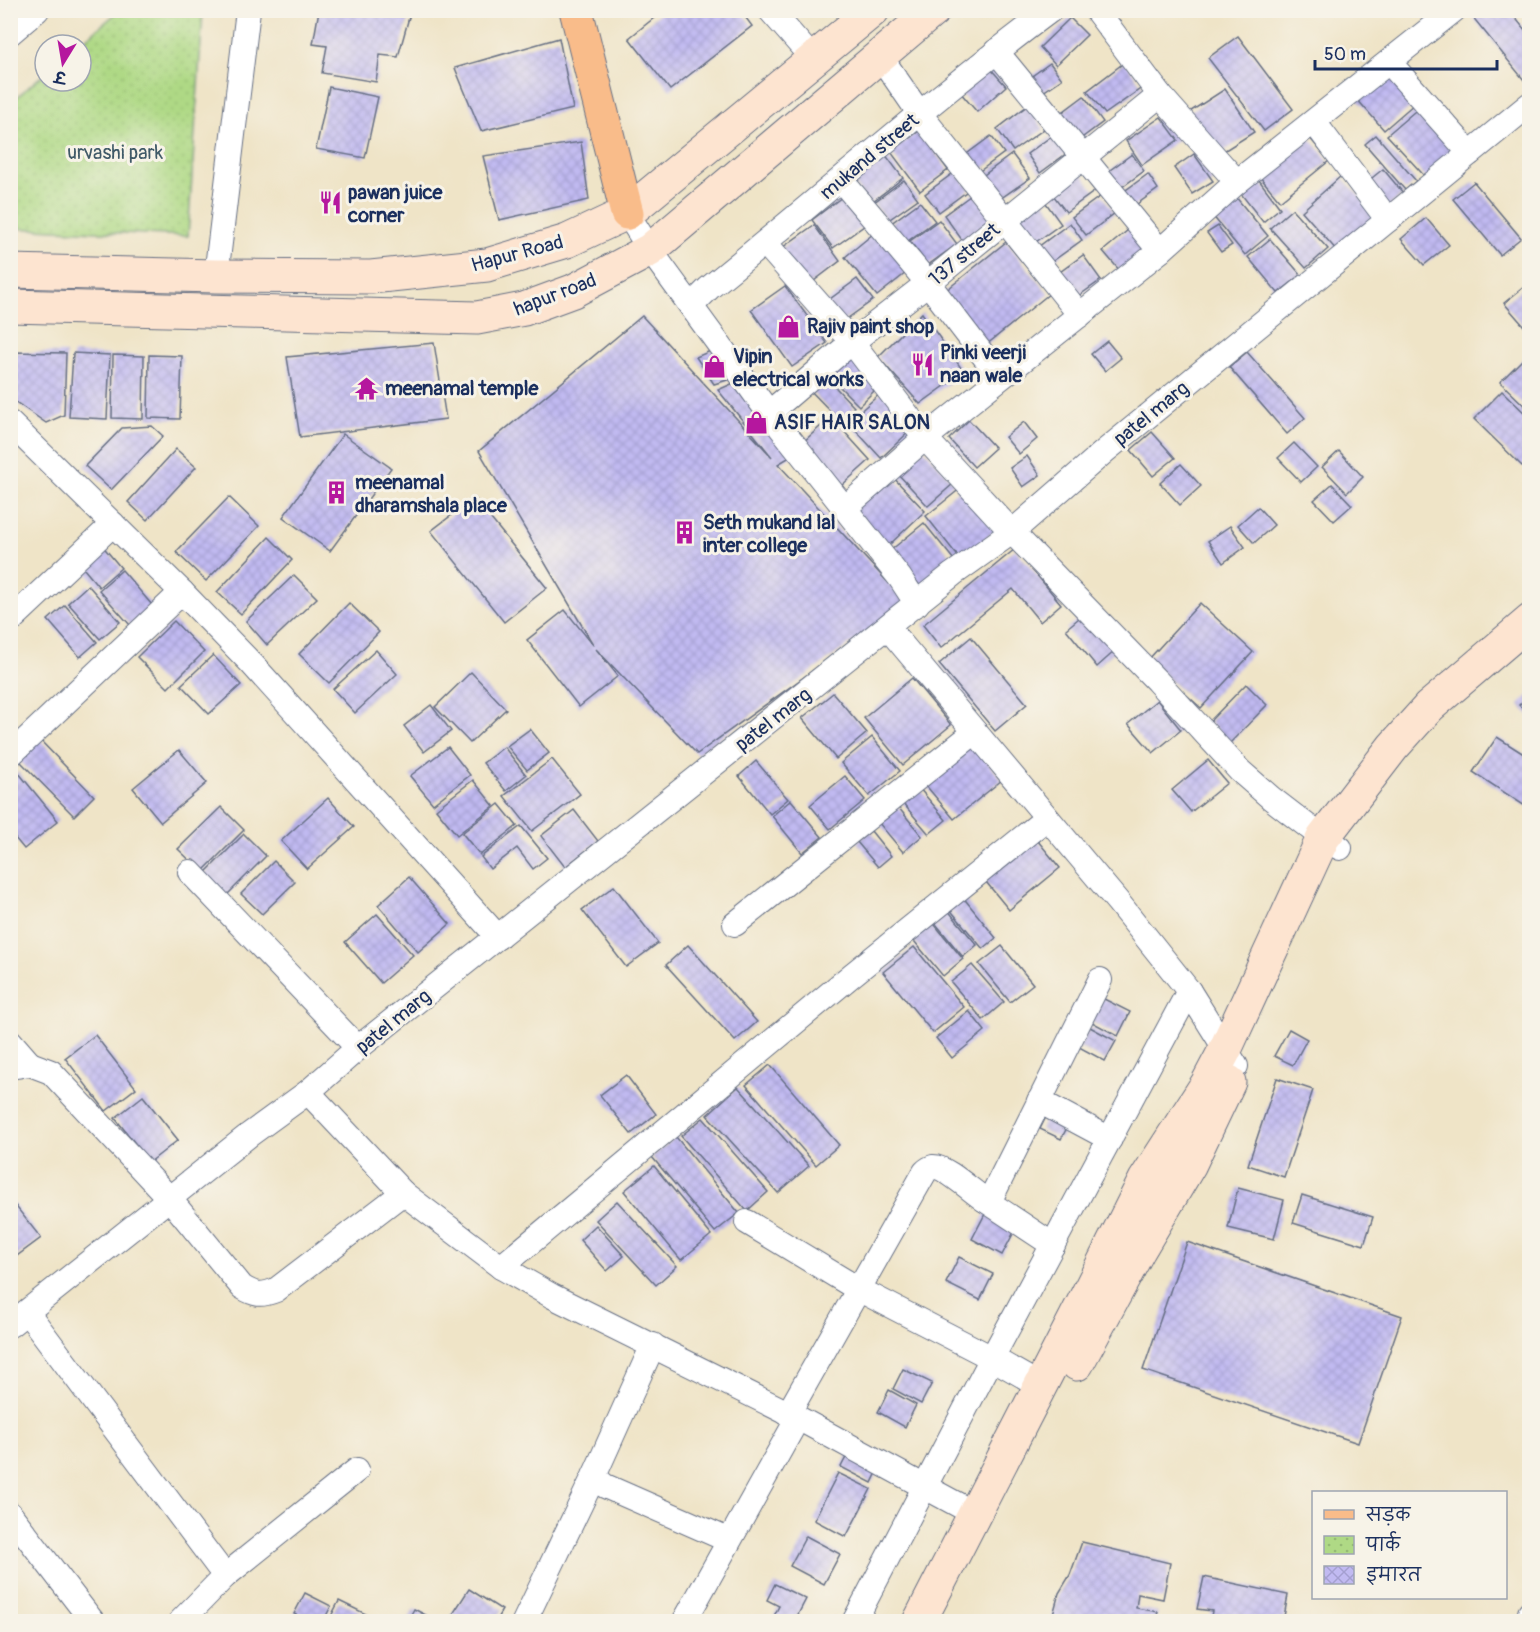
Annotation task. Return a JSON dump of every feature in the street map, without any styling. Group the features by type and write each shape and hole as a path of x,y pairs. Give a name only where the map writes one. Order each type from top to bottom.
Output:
{"main road":[{"path":"576,10 627,213"}],"street":[{"path":"10,33 37,10"},
{"path":"216,276 248,10"},
{"path":"770,10 813,59"},
{"name":"Hapur Road","path":"10,271 371,277 487,265 567,241 627,213 873,10"},
{"name":"hapur road","path":"10,306 477,318 524,309 573,291 650,250 934,10"},
{"name":"mukand street","path":"691,306 996,51 1051,10"},
{"path":"1096,10 1160,95 1237,182"},
{"path":"846,508 925,438 1160,251 1237,182 1454,10"},
{"path":"996,51 1160,251"},
{"path":"880,56 920,114 1080,315"},
{"path":"1389,62 1470,153"},
{"name":"137 street","path":"769,413 852,342 1160,95"},
{"name":"patel marg","path":"19,1319 249,1135 308,1092 358,1048 953,574 1012,532 1104,451 1530,104"},
{"path":"1314,122 1388,220"},
{"path":"841,180 928,283 1000,377"},
{"path":"627,213 650,250 769,413 846,508 917,604"},
{"path":"765,243 852,342 925,438 1012,532 1157,681 1240,771 1271,798 1331,843"},
{"path":"10,423 252,664 498,937"},
{"path":"10,621 113,524"},
{"path":"10,754 182,592"},
{"path":"939,1622 999,1503 1061,1394 1138,1250 1190,1164 1231,1058 1331,843 1393,747 1429,707 1530,621"},
{"path":"888,628 1118,902 1189,992 1231,1058"},
{"path":"1331,843 1395,769 1452,715 1530,651"},
{"path":"735,924 975,732"},
{"path":"501,1267 843,982 1047,818"},
{"path":"190,872 358,1048"},
{"path":"985,1200 996,1190 1100,980"},
{"path":"854,1622 992,1358 1189,992"},
{"path":"10,1041 20,1066 51,1072 169,1198 242,1287 254,1294 264,1295 276,1290 403,1193"},
{"path":"919,1622 1145,1180 1207,1084 1231,1058"},
{"path":"308,1092 403,1193 501,1267 552,1296 793,1416 975,1514"},
{"path":"1039,1101 1110,1139"},
{"path":"684,1622 858,1289 918,1182 930,1168 944,1170 1053,1245"},
{"path":"747,1222 858,1289 1041,1386"},
{"path":"19,1319 225,1576"},
{"path":"524,1622 595,1474 653,1345"},
{"path":"180,1622 225,1576 357,1470"},
{"path":"595,1474 605,1486 728,1540"},
{"path":"10,1514 93,1622"},
{"path":"1528,1622 1530,1613"}],"green space":[{"name":"urvashi park","path":"119,11 203,11 188,236 11,228 11,102 33,83 33,93 93,93 92,33"}],"building":[{"path":"319,10 411,10 398,57 380,55 376,82 322,73 327,46 313,44"},
{"path":"664,10 740,10 752,26 670,90 629,38"},
{"path":"1467,10 1509,10 1530,36 1530,83 1528,85"},
{"path":"1070,18 1087,35 1056,65 1040,47"},
{"path":"1238,36 1293,109 1264,131 1208,58"},
{"path":"559,38 573,109 481,131 455,68"},
{"path":"1125,62 1143,87 1105,114 1087,91"},
{"path":"1050,63 1062,79 1043,92 1032,76"},
{"path":"989,67 1006,86 977,112 960,92"},
{"path":"1387,72 1414,104 1384,130 1356,98"},
{"path":"329,87 378,97 365,158 316,149"},
{"path":"1225,89 1254,132 1216,156 1188,113"},
{"path":"1084,96 1103,122 1075,143 1056,117"},
{"path":"1027,106 1044,129 1013,151 997,129"},
{"path":"1421,106 1463,152 1430,182 1387,135"},
{"path":"1161,117 1178,140 1142,165 1126,141"},
{"path":"919,131 948,170 920,191 891,152"},
{"path":"1053,135 1067,153 1040,173 1027,154"},
{"path":"1376,135 1416,181 1405,190 1365,144"},
{"path":"991,136 1004,153 973,176 960,159"},
{"path":"1309,137 1329,161 1280,201 1260,177"},
{"path":"581,142 589,200 499,220 483,156"},
{"path":"885,154 903,178 869,204 851,179"},
{"path":"1012,154 1030,178 997,201 980,178"},
{"path":"1132,154 1144,171 1118,190 1106,173"},
{"path":"1194,154 1213,181 1192,194 1174,168"},
{"path":"1383,169 1404,194 1388,207 1367,182"},
{"path":"1079,170 1095,191 1066,212 1050,191"},
{"path":"956,171 970,189 939,212 925,194"},
{"path":"1148,174 1158,189 1130,209 1119,195"},
{"path":"1256,176 1280,208 1263,222 1238,190"},
{"path":"1341,176 1378,217 1338,252 1302,211"},
{"path":"904,180 918,199 887,221 873,203"},
{"path":"1474,182 1521,238 1500,255 1453,199"},
{"path":"974,193 992,218 962,240 944,215"},
{"path":"846,194 868,223 833,248 812,220"},
{"path":"1102,195 1115,213 1086,235 1072,217"},
{"path":"1041,196 1061,224 1033,244 1013,216"},
{"path":"1235,196 1268,236 1245,255 1212,215"},
{"path":"920,202 935,221 905,243 890,224"},
{"path":"1292,209 1328,249 1306,268 1270,228"},
{"path":"1426,218 1449,245 1424,265 1401,239"},
{"path":"939,220 957,244 928,265 910,241"},
{"path":"1070,223 1082,240 1046,266 1034,250"},
{"path":"814,225 840,261 806,287 779,250"},
{"path":"1134,225 1151,245 1120,271 1103,251"},
{"path":"1218,226 1232,245 1221,252 1207,233"},
{"path":"879,229 911,269 877,296 845,257"},
{"path":"1270,239 1301,275 1278,293 1248,257"},
{"path":"1006,242 1049,294 986,345 944,292"},
{"path":"1083,255 1101,280 1074,299 1056,275"},
{"path":"857,279 873,300 841,323 826,302"},
{"path":"1530,282 1530,333 1504,303"},
{"name":"Rajiv paint shop","path":"785,286 827,343 792,367 751,310"},
{"name":"Pinki veerji naan wale","path":"922,313 964,372 920,404 878,357"},
{"name":"Seth mukand lal inter college","path":"642,316 772,457 718,390 736,382 795,454 778,464 907,603 697,754 596,649 618,676 579,707 527,640 565,610 594,646 479,451"},
{"path":"1107,341 1121,358 1105,371 1091,354"},
{"name":"meenamal temple","path":"434,343 446,419 300,437 287,357"},
{"name":"Vipin electrical works","path":"713,350 734,378 714,384 696,357"},
{"path":"10,352 66,353 64,415 46,423 10,398"},
{"path":"845,352 879,386 859,406 825,372"},
{"path":"1247,352 1305,418 1287,434 1229,367"},
{"path":"1530,352 1530,411 1500,382"},
{"path":"73,353 110,355 107,419 69,417"},
{"path":"113,355 144,356 143,419 112,418"},
{"path":"149,355 182,356 180,419 148,418"},
{"path":"822,373 854,407 840,421 807,387"},
{"path":"1502,391 1530,418 1530,459 1522,466 1474,419"},
{"path":"882,392 914,427 881,458 848,422"},
{"path":"831,417 870,460 841,486 802,443"},
{"path":"969,420 995,448 974,467 949,439"},
{"path":"1024,422 1037,439 1019,454 1005,437"},
{"path":"152,426 163,436 111,490 85,466 122,428"},
{"path":"1152,432 1175,458 1153,476 1131,450"},
{"name":"meenamal dharamshala place","path":"343,434 391,468 330,551 283,517"},
{"path":"1294,443 1317,467 1301,482 1278,458"},
{"path":"176,449 196,467 147,520 128,502"},
{"path":"924,449 954,483 928,506 897,473"},
{"path":"1339,451 1363,477 1347,493 1322,467"},
{"path":"1027,456 1040,475 1023,487 1010,468"},
{"path":"1181,464 1201,486 1180,505 1160,483"},
{"path":"890,474 925,511 888,546 853,509"},
{"path":"1332,484 1352,505 1334,521 1314,500"},
{"path":"961,488 995,531 960,559 926,516"},
{"path":"229,497 259,526 206,581 176,552"},
{"path":"474,498 547,588 504,622 431,531"},
{"path":"1258,507 1274,525 1254,543 1238,525"},
{"path":"924,523 954,560 921,587 891,550"},
{"path":"1230,526 1245,547 1223,563 1208,541"},
{"path":"269,537 292,560 241,614 217,592"},
{"path":"101,544 121,568 99,587 79,563"},
{"path":"1015,549 1061,604 1040,622 1013,589 941,648 923,625"},
{"path":"122,570 152,605 130,625 99,590"},
{"path":"294,575 317,598 267,645 246,621"},
{"path":"88,585 120,622 100,639 68,603"},
{"path":"349,603 379,632 329,683 299,654"},
{"path":"1200,603 1253,652 1201,708 1148,660"},
{"path":"65,605 97,642 80,657 48,620"},
{"path":"1085,613 1116,650 1097,667 1066,629"},
{"path":"174,621 204,652 168,688 137,657"},
{"path":"971,637 1027,704 995,731 939,664"},
{"path":"376,650 397,674 355,713 333,689"},
{"path":"213,655 241,685 209,714 181,685"},
{"path":"471,672 506,709 470,743 435,707"},
{"path":"912,678 951,725 903,765 864,718"},
{"path":"1246,684 1267,705 1230,743 1209,722"},
{"path":"833,693 867,733 836,759 802,718"},
{"path":"1530,694 1530,716 1519,705"},
{"path":"1157,700 1181,730 1153,753 1128,724"},
{"path":"431,705 451,731 424,752 404,726"},
{"path":"530,729 549,753 527,770 507,746"},
{"path":"872,737 900,771 869,796 841,763"},
{"path":"1497,737 1530,758 1530,800 1525,806 1473,772"},
{"path":"39,739 94,796 74,816 18,759"},
{"path":"971,742 1002,780 954,819 923,782"},
{"path":"448,747 470,775 433,804 410,776"},
{"path":"504,747 526,775 506,791 483,763"},
{"path":"179,750 207,783 161,822 133,788"},
{"path":"552,759 580,794 532,831 504,796"},
{"path":"1208,760 1227,783 1191,812 1172,790"},
{"path":"756,761 788,799 770,814 739,776"},
{"path":"18,772 58,821 24,849 10,832 10,778"},
{"path":"845,776 865,800 830,829 810,805"},
{"path":"473,780 494,806 457,835 436,809"},
{"path":"919,788 946,820 929,834 902,802"},
{"path":"328,798 354,827 307,869 281,841"},
{"path":"791,800 822,837 802,853 772,816"},
{"path":"499,804 517,826 480,855 462,833"},
{"path":"221,807 244,830 202,872 178,849"},
{"path":"898,807 922,836 903,852 878,822"},
{"path":"574,810 598,841 565,867 541,836"},
{"path":"521,826 547,858 533,869 517,848 490,869 481,857"},
{"path":"871,831 891,856 878,867 857,842"},
{"path":"244,834 266,856 225,897 203,875"},
{"path":"1033,835 1060,868 1009,910 982,877"},
{"path":"274,861 295,882 262,914 241,894"},
{"path":"409,877 450,924 418,952 378,905"},
{"path":"614,886 658,943 626,967 582,910"},
{"path":"962,896 996,938 983,949 948,907"},
{"path":"946,908 977,945 963,957 932,919"},
{"path":"377,914 413,955 381,983 345,942"},
{"path":"930,919 963,959 943,976 910,936"},
{"path":"688,945 757,1022 735,1041 666,965"},
{"path":"1002,946 1033,984 1010,1002 979,964"},
{"path":"914,947 964,1007 933,1033 883,972"},
{"path":"972,965 1004,1002 983,1020 951,982"},
{"path":"1102,998 1130,1012 1118,1036 1090,1021"},
{"path":"969,1011 985,1031 952,1058 936,1038"},
{"path":"1090,1027 1116,1041 1105,1061 1079,1047"},
{"path":"1289,1029 1307,1039 1293,1065 1274,1056"},
{"path":"95,1035 136,1088 106,1111 65,1058"},
{"path":"770,1065 839,1145 816,1165 746,1085"},
{"path":"626,1075 656,1114 631,1134 600,1095"},
{"path":"1277,1078 1313,1090 1284,1177 1248,1165"},
{"path":"738,1087 809,1166 778,1193 707,1115"},
{"path":"143,1096 178,1140 150,1162 115,1118"},
{"path":"1049,1111 1070,1122 1061,1139 1040,1129"},
{"path":"703,1118 768,1192 747,1211 681,1136"},
{"path":"676,1137 739,1213 715,1232 652,1157"},
{"path":"654,1166 711,1235 681,1260 624,1191"},
{"path":"1238,1188 1284,1200 1274,1239 1228,1228"},
{"path":"1302,1195 1373,1217 1364,1245 1293,1223"},
{"path":"10,1199 41,1238 10,1261"},
{"path":"617,1201 677,1266 656,1285 596,1220"},
{"path":"986,1212 1016,1228 1002,1255 972,1239"},
{"path":"596,1225 624,1256 607,1271 580,1240"},
{"path":"1187,1242 1402,1316 1358,1443 1143,1370"},
{"path":"959,1257 993,1274 980,1300 946,1283"},
{"path":"903,1369 932,1383 921,1404 893,1389"},
{"path":"889,1390 916,1405 905,1427 878,1412"},
{"path":"851,1448 881,1464 872,1483 841,1467"},
{"path":"838,1473 871,1489 846,1537 814,1520"},
{"path":"806,1536 840,1554 824,1584 790,1566"},
{"path":"1082,1542 1170,1563 1163,1599 1138,1594 1136,1608 1158,1612 1155,1622 1051,1622 1059,1593 1070,1575"},
{"path":"1204,1577 1288,1595 1283,1622 1210,1622 1212,1611 1197,1609"},
{"path":"775,1584 806,1599 794,1622 771,1622 779,1606 767,1600"},
{"path":"469,1589 502,1610 495,1622 449,1620"},
{"path":"305,1593 331,1606 323,1622 309,1622 294,1614"},
{"path":"339,1601 370,1616 367,1622 328,1622"},
{"path":"414,1609 439,1622 407,1622"}],"place":[{"name":"pawan juice corner","path":"330,203"},
{"name":"Rajiv paint shop","path":"789,326"},
{"name":"Pinki veerji naan wale","path":"922,364"},
{"name":"Vipin electrical works","path":"715,367"},
{"name":"meenamal temple","path":"367,388"},
{"name":"ASIF HAIR SALON","path":"756,422"},
{"name":"meenamal dharamshala place","path":"337,493"},
{"name":"Seth mukand lal inter college","path":"685,533"}]}
